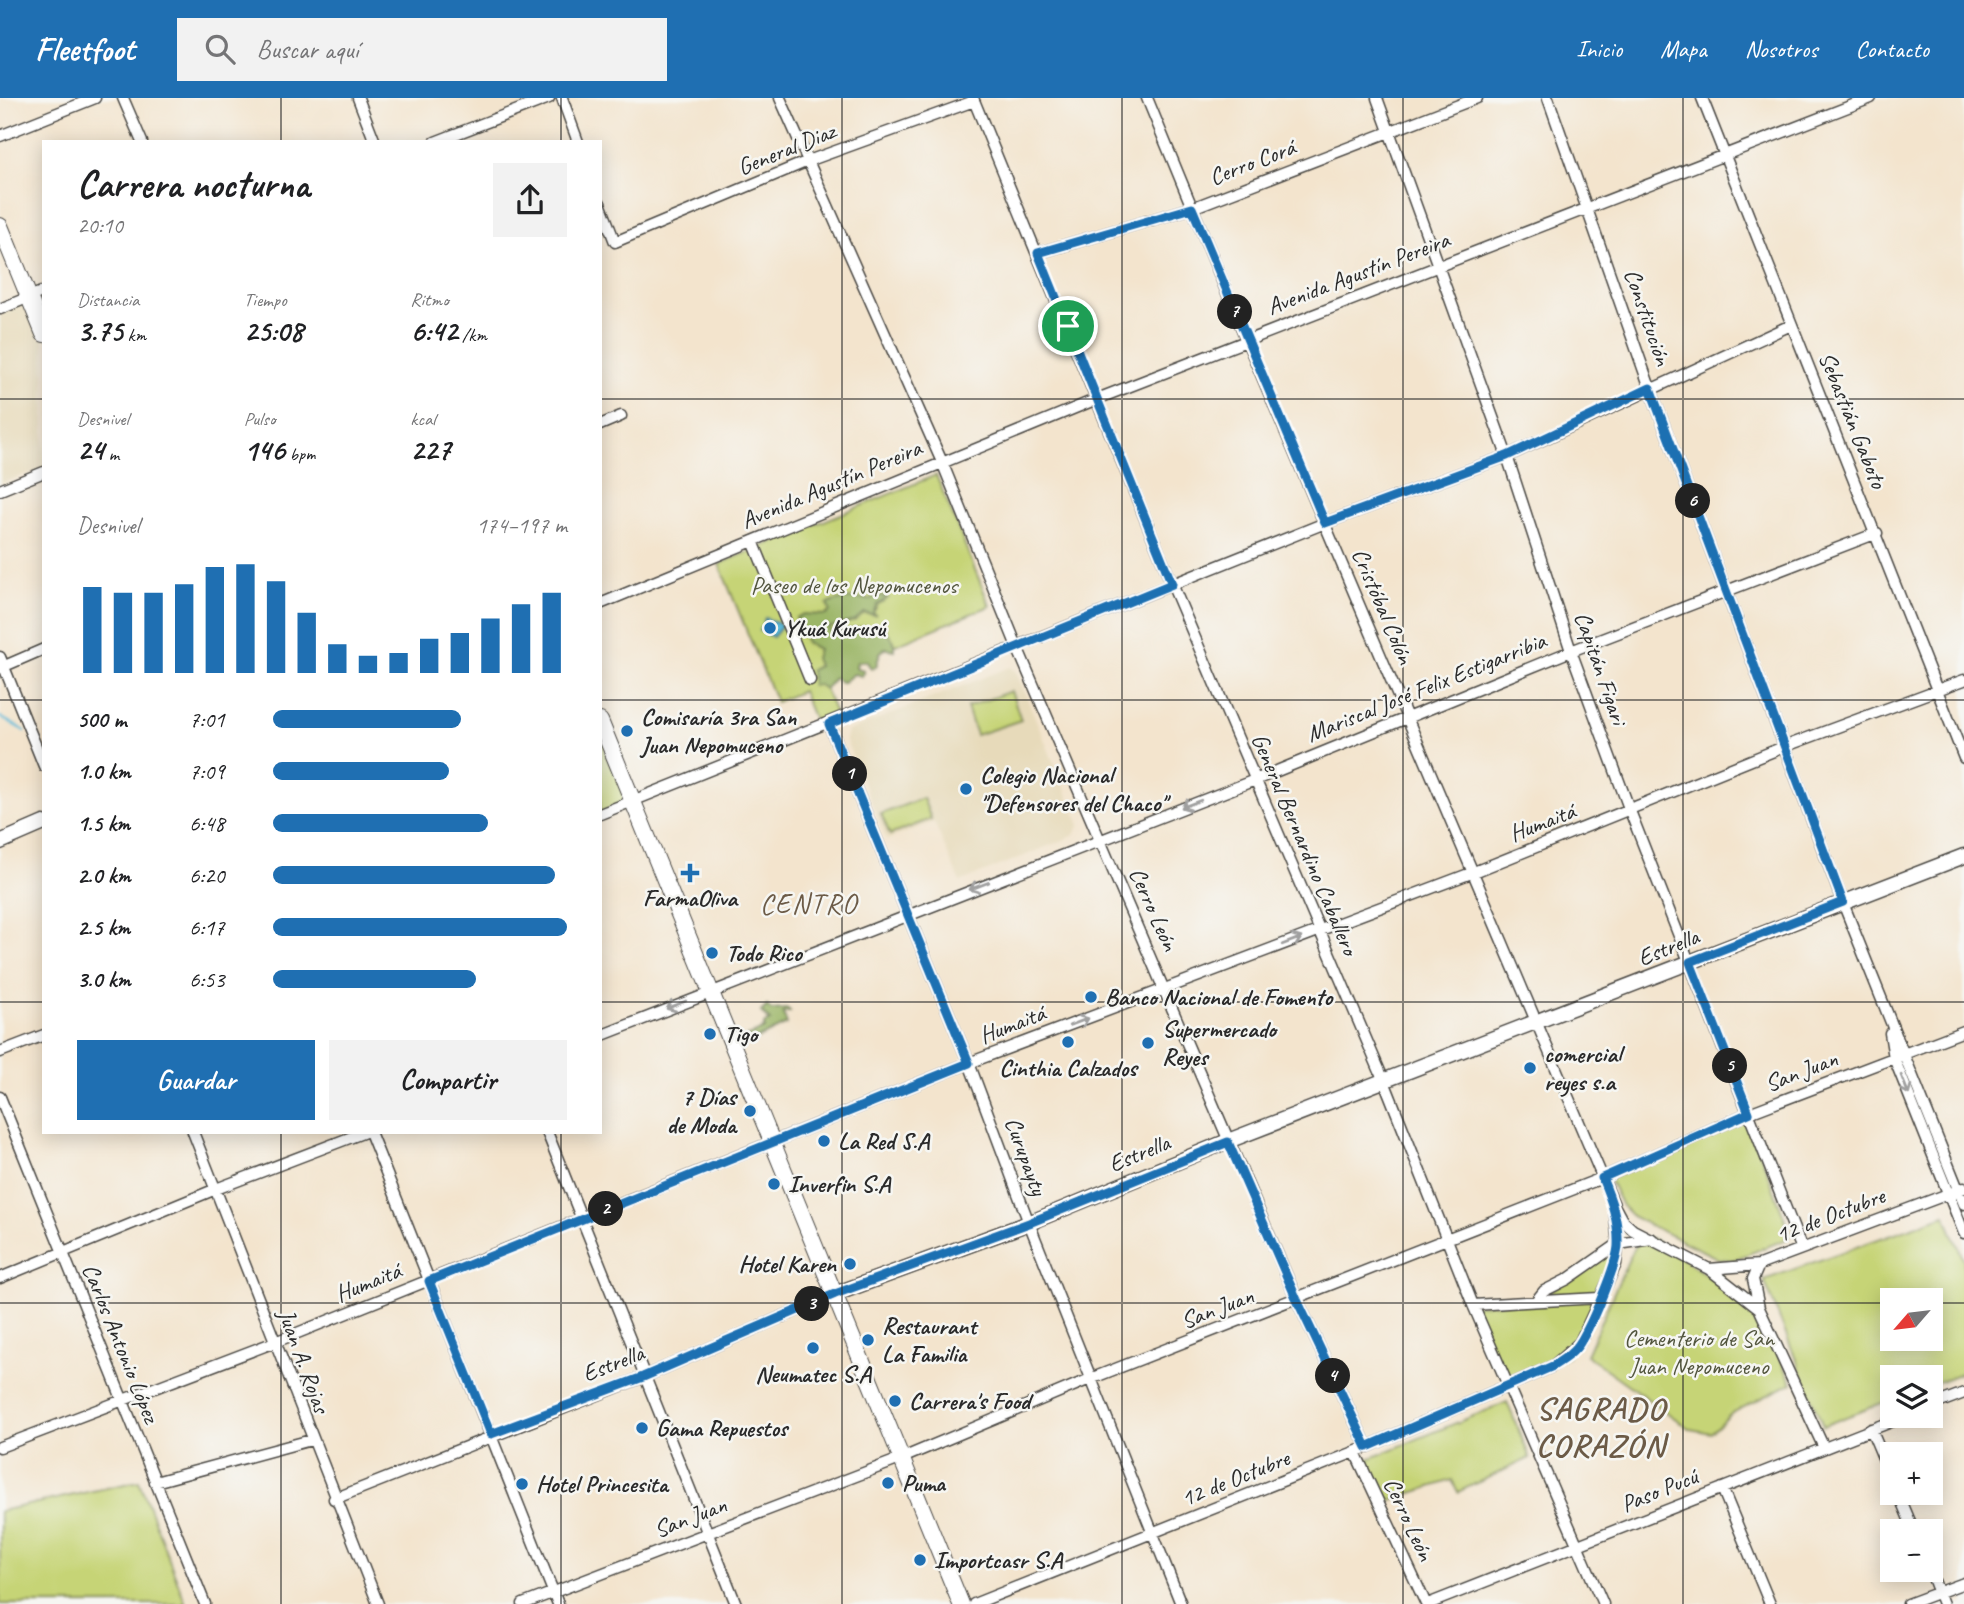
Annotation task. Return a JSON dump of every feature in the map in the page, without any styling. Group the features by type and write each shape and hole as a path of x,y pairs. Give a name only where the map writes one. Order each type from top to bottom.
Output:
{"highway":[{"path":"0,226 36,294 42,324"},
{"path":"602,726 961,1604"}],"main road":[{"path":"0,842 42,824"},
{"name":"Estrella","path":"835,1294 1029,1223 1228,1142 1964,856"}],"street":[{"path":"0,136 95,98"},
{"path":"123,98 141,140"},
{"path":"358,98 374,140"},
{"path":"440,140 549,98"},
{"path":"562,98 577,140"},
{"name":"Cerro León","path":"780,98 942,462 1018,649 1166,989 1228,1142 1297,1300 1367,1447"},
{"name":"Cristóbal Colón","path":"1147,98 1247,341 1615,1207"},
{"name":"Capitán Figari","path":"1377,98 1436,267 1507,456 1571,650 1630,811 1801,1247"},
{"name":"Cerro Corá","path":"1038,253 1192,208 1477,98"},
{"name":"Constitución","path":"1548,98 1650,388 1786,746 1899,1056 1964,1204"},
{"name":"Sebastián Gaboto","path":"1702,98 1791,326 1877,533 1964,758"},
{"name":"General Diaz","path":"602,208 615,242 808,161 974,99"},
{"name":"General Bernardino Caballero","path":"974,99 1172,584 1384,1081 1474,1305 1603,1604"},
{"name":"Avenida Agustín Pereira","path":"602,603 1097,399 1865,99"},
{"path":"0,309 36,294"},
{"path":"602,813 1018,649 1325,523 1507,456 1650,388 1791,326"},
{"path":"602,424 621,416"},
{"path":"0,490 42,473"},
{"name":"Mariscal José Felix Estigarribia","path":"602,1035 908,913 1255,780 1571,650 1877,533"},
{"path":"753,541 810,680"},
{"path":"42,650 1,664 42,761"},
{"name":"Humaitá","path":"0,1447 429,1281 969,1063 1474,872 1786,746 1964,680"},
{"name":"Curupayty","path":"829,724 969,1063 1090,1379 1181,1604"},
{"name":"San Juan","path":"523,1604 900,1459 1090,1379 1297,1300 1602,1178 1749,1113 1964,1031"},
{"path":"0,1052 42,1036"},
{"name":"Carlos Antonio López","path":"0,1097 205,1604"},
{"name":"Juan A. Rojas","path":"194,1134 334,1499 378,1604"},
{"path":"0,1278 216,1189 362,1134"},
{"path":"368,1134 558,1604"},
{"path":"548,1134 736,1604"},
{"name":"Constitución","path":"1957,1190 1964,1233"},
{"name":"12 de Octubre","path":"1709,1269 1759,1265 1957,1190"},
{"path":"1615,1207 1627,1225 1709,1269 1759,1308"},
{"name":"12 de Octubre","path":"974,1604 1367,1447 1509,1386 1568,1356 1580,1342 1616,1264 1618,1244 1615,1207"},
{"path":"1536,1301 1544,1291 1569,1279 1618,1244 1652,1239"},
{"path":"1759,1265 1753,1279 1759,1308 1824,1448"},
{"name":"Estrella","path":"334,1499 491,1434 643,1377 835,1294"},
{"path":"1474,1305 1599,1298"},
{"path":"1943,1401 1964,1393"},
{"name":"Paso Pucú","path":"1427,1604 1880,1426"},
{"path":"1871,1429 1880,1450"},
{"path":"155,1482 311,1440"},
{"name":"Cerro León","path":"1355,1452 1427,1604"},
{"path":"1722,1488 1770,1604"},
{"path":"1934,1582 1943,1604"},
{"path":"1908,1604 1964,1583"}],"shaded area":[{"path":"27,301 42,336 42,469 0,484 0,312"},
{"name":"Colegio Nacional \"Defensores del Chaco\"","path":"1010,667 1016,672 1080,825 1073,836 960,882 934,822 887,840 845,738 848,731"}],"green space":[{"name":"Paseo de los Nepomucenos","path":"936,475 990,606 820,676 835,714 815,722 802,691 776,702 719,564"},
{"path":"876,594 888,598 877,605 873,613 876,615 864,613 854,621 829,628 831,633 865,626 885,629 894,641 894,650 885,648 880,653 876,667 871,668 866,661 857,662 856,668 864,670 862,676 854,674 842,683 834,678 825,689 817,684 812,686 810,670 818,666 815,658 818,649 806,643 796,618 803,614 826,615 830,611 827,604 848,599 870,600"},
{"path":"1011,691 1021,720 976,735 967,707"},
{"path":"602,730 631,801 602,812"},
{"path":"923,798 931,819 890,835 881,814"},
{"path":"767,1006 771,1010 788,1009 790,1012 783,1013 787,1024 749,1043 746,1037 764,1029 764,1024 770,1021 761,1012"},
{"path":"1745,1121 1749,1124 1791,1235 1787,1239 1733,1260 1719,1259 1633,1217 1622,1206 1609,1179"},
{"path":"1945,1215 1964,1260 1964,1372 1943,1380 1943,1365 1880,1365 1880,1404 1823,1426 1764,1280"},
{"name":"Cementerio de San Juan Nepomuceno","path":"1652,1238 1758,1310 1792,1383 1732,1413 1711,1433 1690,1429 1586,1355 1636,1243"},
{"path":"1611,1250 1616,1264 1568,1356 1509,1386 1473,1305 1536,1301"},
{"path":"1507,1402 1530,1458 1458,1492 1452,1480 1385,1502 1366,1460"},
{"path":"139,1481 186,1604 0,1604 0,1511"}],"water":[{"path":"765,618 783,625 773,637 760,631"}],"waterway":[{"path":"0,717 25,731"}],"place":[{"name":"Ykuá Kurusú","path":"770,628"},
{"name":"Comisaría 3ra San Juan Nepomuceno","path":"627,731"},
{"name":"Colegio Nacional \"Defensores del Chaco\"","path":"966,789"},
{"name":"FarmaOliva","path":"690,873"},
{"name":"Todo Rico","path":"712,953"},
{"name":"Banco Nacional de Fomento","path":"1091,997"},
{"name":"Tigo","path":"710,1034"},
{"name":"Cinthia Calzados","path":"1068,1042"},
{"name":"Supermercado Reyes","path":"1148,1043"},
{"name":"comercial reyes s.a","path":"1530,1068"},
{"name":"7 Días de Moda","path":"750,1111"},
{"name":"La Red S.A","path":"824,1141"},
{"name":"Inverfin S.A","path":"774,1184"},
{"name":"Hotel Karen","path":"850,1264"},
{"name":"Restaurant La Familia","path":"868,1340"},
{"name":"Neumatec S.A","path":"813,1348"},
{"name":"Carrera's Food","path":"895,1401"},
{"name":"Gama Repuestos","path":"642,1428"},
{"name":"Puma","path":"888,1483"},
{"name":"Hotel Princesita","path":"522,1484"},
{"name":"Importcasr S.A","path":"920,1560"}],"district":[{"name":"CENTRO","path":"809,903"},
{"name":"SAGRADO CORAZÓN","path":"1601,1426"}],"route":[{"path":"1192,208 1325,523 1507,456 1650,388 1843,902 1690,962 1749,1113 1602,1178 1615,1207 1618,1244 1616,1264 1580,1342 1568,1356 1553,1366 1367,1447 1297,1300 1228,1142 1029,1223 835,1294 643,1377 491,1434 429,1281 969,1063 829,724 1172,584 1068,326 1038,253 1192,208"}]}
